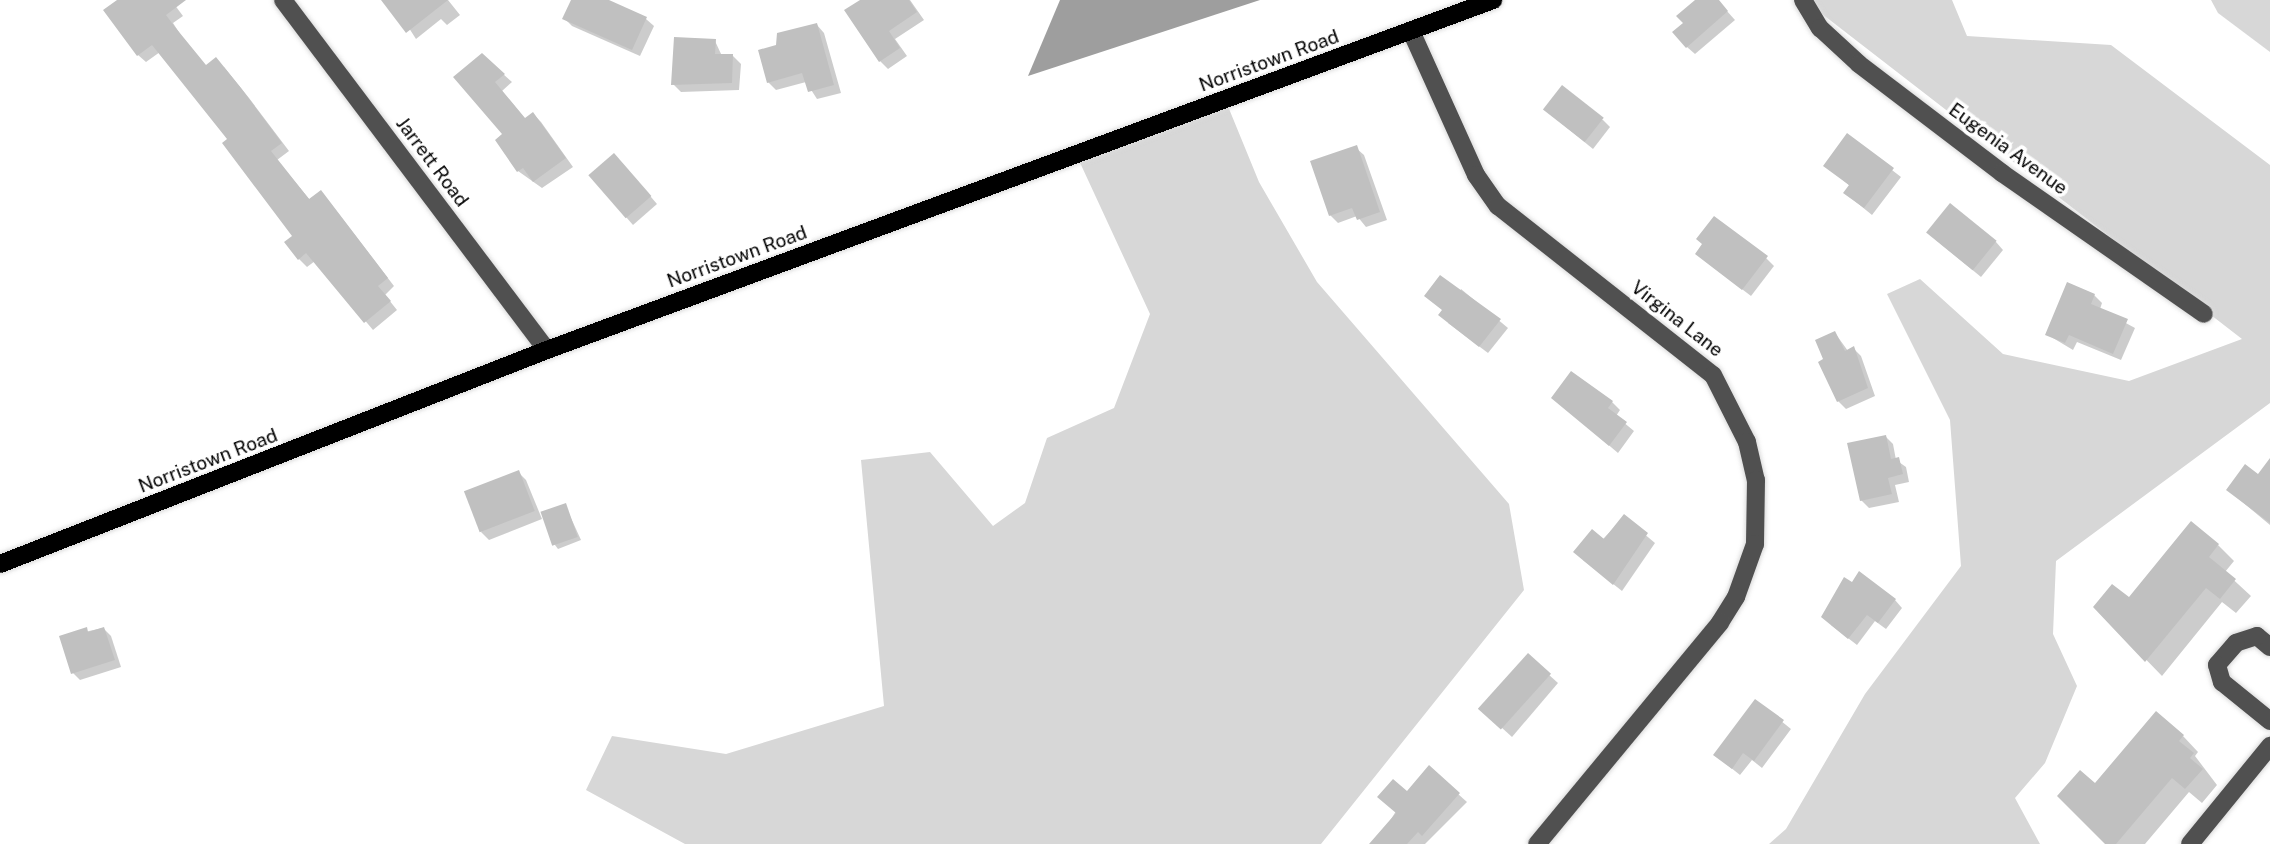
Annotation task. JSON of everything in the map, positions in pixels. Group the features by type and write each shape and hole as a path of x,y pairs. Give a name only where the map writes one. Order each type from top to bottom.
{"main road":[{"name":"Norristown Road","path":"0,564 547,350 1493,0"}],"street":[{"name":"Jarrett Road","path":"284,0 547,350"},
{"name":"Eugenia Avenue","path":"1802,0 1820,27 1858,64 2002,173 2204,314"},
{"name":"Virgina Lane","path":"1411,31 1476,175 1498,206 1713,375 1747,442 1756,480 1755,544 1736,597 1720,623 1537,844"},
{"path":"2263,641 2236,643 2217,665 2222,682 2270,722"},
{"path":"2190,844 2270,746"}],"shaded area":[{"path":"1060,0 1260,0 1028,76"},
{"path":"1804,0 1952,0 1967,36 2111,45 2270,165 2270,403 2056,561 2053,634 2077,686 2045,763 2015,798 2040,844 1769,844 1786,829 1865,694 1961,566 1950,420 1887,294 1920,279 2003,354 2129,381 2242,339"},
{"path":"2211,0 2270,0 2270,52 2218,13"},
{"path":"1225,99 1259,182 1317,282 1509,504 1524,590 1321,844 685,844 586,790 612,736 726,754 884,706 861,460 930,452 993,526 1025,503 1047,438 1114,408 1150,314 1076,154"}],"building":[{"path":"117,0 186,0 166,15 206,65 216,57 241,88 282,143 271,151 309,199 321,190 388,278 378,286 391,301 364,323 306,253 298,260 284,242 292,236 222,143 227,139 152,45 137,56 103,10"},
{"path":"381,0 448,0 406,33"},
{"path":"571,0 609,0 647,17 632,50 562,19"},
{"path":"860,0 909,0 917,12 889,31 900,48 879,62 844,10"},
{"path":"1695,0 1719,0 1728,11 1686,48 1672,32 1683,23 1676,16"},
{"path":"817,23 834,85 808,92 802,73 767,83 758,50 776,45 777,33"},
{"path":"674,37 716,39 715,54 733,54 732,83 671,85"},
{"path":"482,53 505,74 495,82 525,118 533,112 566,158 533,182 523,168 517,172 495,140 502,134 453,77"},
{"path":"1562,85 1604,118 1585,142 1543,109"},
{"path":"1847,133 1894,168 1864,208 1843,193 1849,185 1823,166"},
{"path":"1357,145 1380,212 1357,220 1352,208 1329,216 1310,161"},
{"path":"614,153 651,196 626,218 588,175"},
{"path":"1950,203 1997,241 1973,270 1926,233"},
{"path":"1714,216 1768,256 1742,290 1695,254 1702,244 1696,239"},
{"path":"1440,275 1501,319 1479,347 1438,315 1442,310 1424,296"},
{"path":"2067,282 2095,294 2091,304 2128,319 2113,354 2069,335 2065,343 2045,335"},
{"path":"1835,331 1845,351 1854,346 1868,388 1837,402 1818,362 1823,359 1815,340"},
{"path":"1571,371 1613,401 1608,408 1627,422 1609,446 1551,398"},
{"path":"1886,435 1891,459 1899,457 1903,474 1888,478 1892,494 1860,501 1847,443"},
{"path":"2270,458 2270,523 2226,490 2245,464 2258,474"},
{"path":"519,470 535,511 480,532 464,491"},
{"path":"566,503 578,537 552,546 540,512"},
{"path":"1624,514 1648,533 1613,585 1573,552 1592,529 1604,539"},
{"path":"2191,521 2219,544 2209,557 2236,579 2220,599 2206,588 2145,662 2093,607 2112,584 2129,597"},
{"path":"1859,571 1896,599 1878,623 1867,615 1848,639 1821,617 1844,577 1852,582"},
{"path":"87,627 88,632 104,627 115,660 71,674 59,636"},
{"path":"1528,653 1551,674 1501,729 1478,709"},
{"path":"1755,699 1784,720 1754,761 1743,753 1732,769 1713,755"},
{"path":"2156,711 2184,735 2179,741 2194,753 2190,758 2203,769 2185,789 2172,778 2116,844 2105,844 2057,796 2080,770 2095,783"},
{"path":"1429,765 1460,793 1422,836 1418,832 1407,844 1369,844 1396,813 1377,797 1393,779 1407,791"}]}
